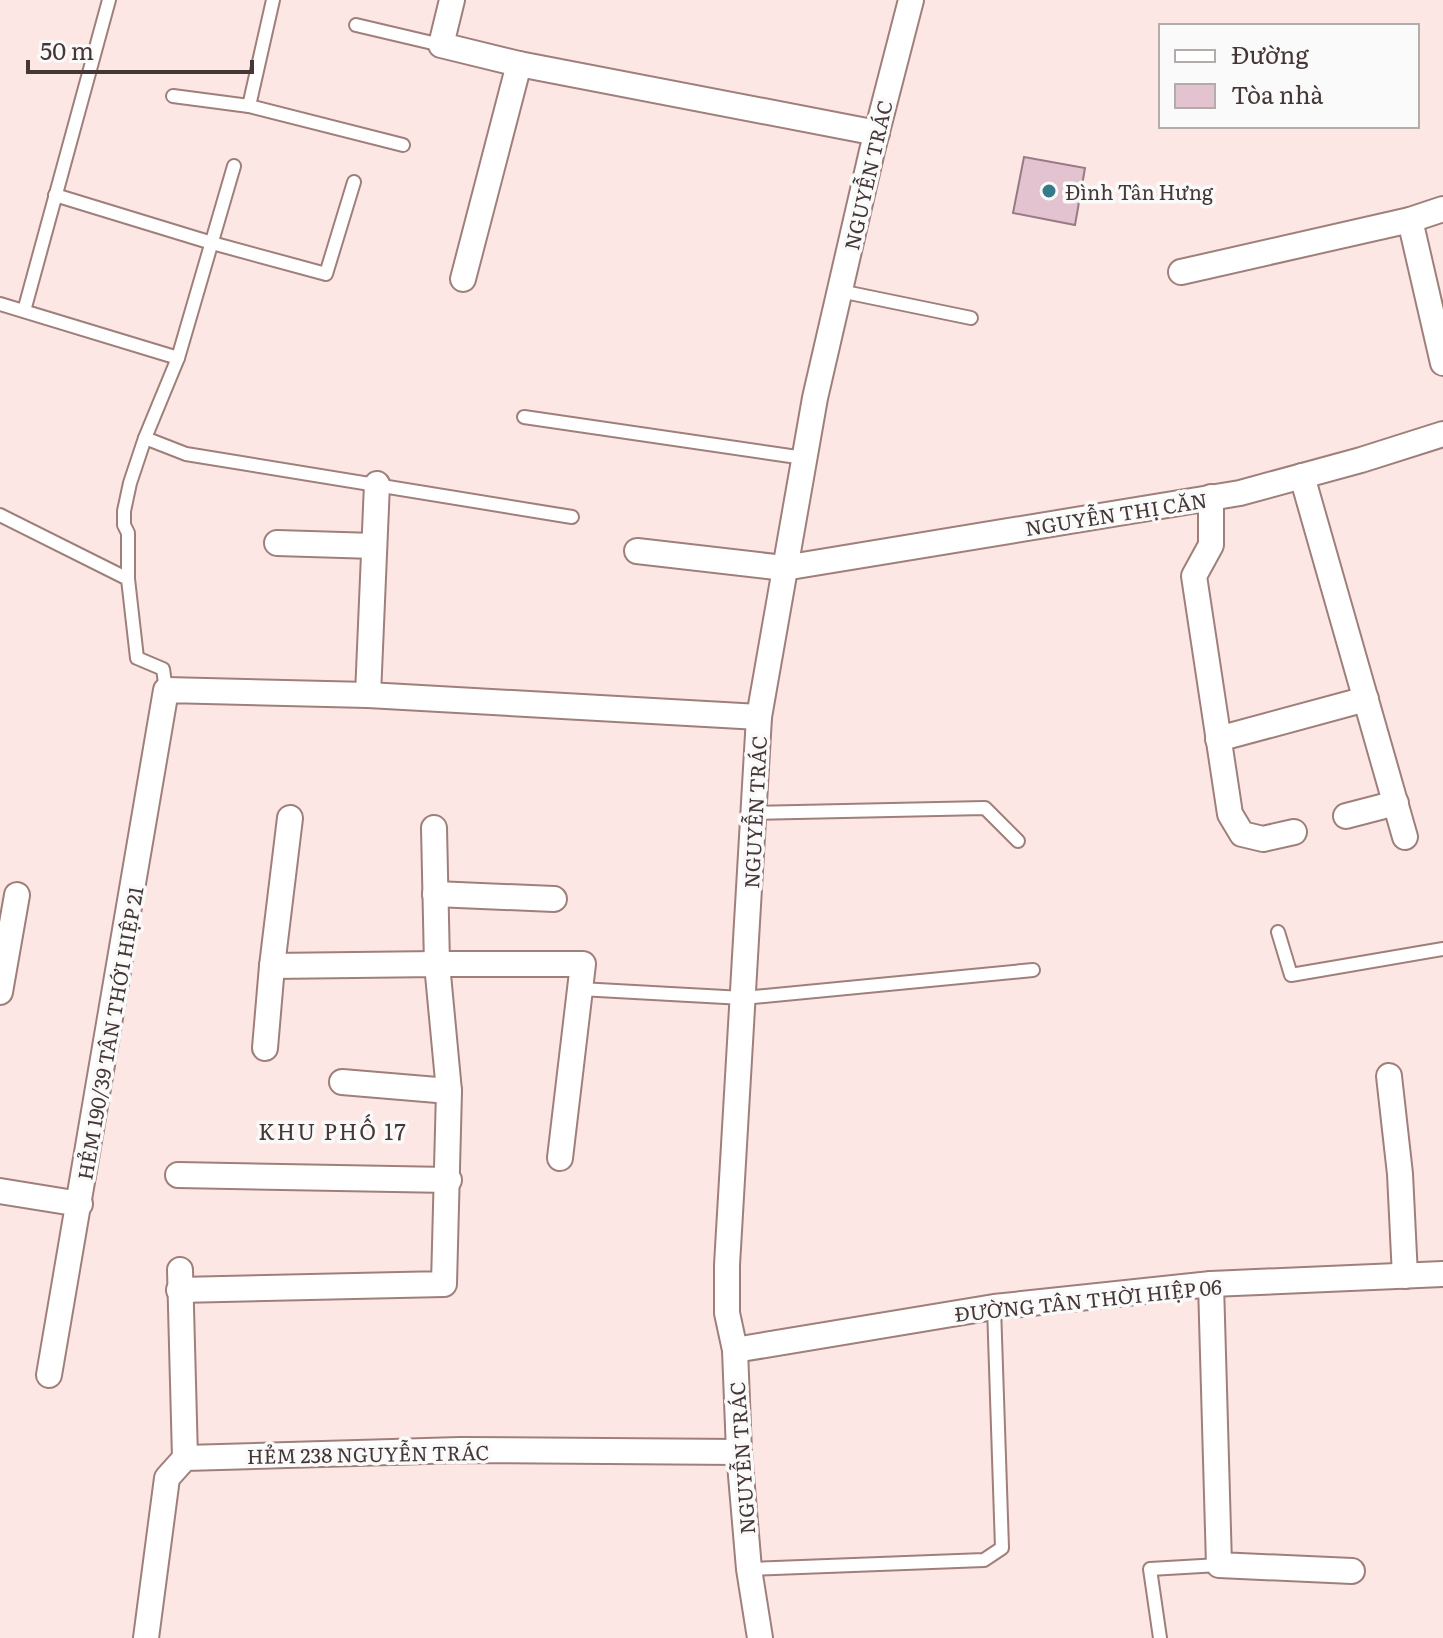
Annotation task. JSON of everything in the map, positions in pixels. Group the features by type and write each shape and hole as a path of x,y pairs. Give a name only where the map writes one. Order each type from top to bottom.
{"street":[{"path":"452,0 441,45 519,64 877,133"},
{"name":"NGUYỄN TRÁC","path":"760,1638 749,1569 739,1452 735,1350 727,1313 727,1265 759,717 804,458 840,291 911,0"},
{"path":"463,279 519,64"},
{"path":"1181,272 1410,220 1443,209"},
{"path":"1410,220 1443,363"},
{"name":"NGUYỄN THỊ CĂN","path":"637,551 784,568 1211,497 1302,476 1443,434"},
{"path":"1302,476 1405,837"},
{"path":"368,695 377,484"},
{"path":"1211,497 1211,545 1194,576 1230,814 1242,834 1263,839 1294,832"},
{"path":"277,543 374,546"},
{"path":"166,690 368,695 759,717"},
{"name":"HẺM 190/39 TÂN THỚI HIỆP 21","path":"49,1375 166,690"},
{"path":"1218,739 1366,699"},
{"path":"1346,816 1396,803"},
{"path":"265,1048 290,818"},
{"path":"146,1638 167,1478 185,1458 180,1280 444,1284 449,1091 437,964 434,828"},
{"path":"435,894 554,899"},
{"path":"0,992 17,895"},
{"path":"272,966 583,964 560,1158"},
{"path":"1389,1076 1400,1174 1405,1276"},
{"path":"342,1082 449,1091"},
{"path":"178,1175 449,1180"},
{"path":"0,1191 80,1204"},
{"name":"ĐƯỜNG TÂN THỜI HIỆP 06","path":"735,1350 994,1307 1211,1284 1443,1274"},
{"path":"1211,1284 1219,1565 1352,1571"},
{"name":"HẺM 238 NGUYỄN TRÁC","path":"185,1458 460,1450 739,1452"}],"lane":[{"path":"24,311 109,0"},
{"path":"249,106 273,0"},
{"path":"356,25 441,45"},
{"path":"173,96 249,106 403,145"},
{"path":"166,690 163,669 137,658 124,511 145,438 178,358 234,166"},
{"path":"55,195 326,274 354,182"},
{"path":"840,291 971,318"},
{"path":"0,304 178,358"},
{"path":"524,417 804,458"},
{"path":"145,438 186,454 572,517"},
{"path":"0,515 128,579"},
{"path":"755,813 985,808 1018,841"},
{"path":"1278,932 1291,975 1443,949"},
{"path":"580,989 743,998 1033,970"},
{"path":"749,1569 984,1560 1002,1548 994,1307"},
{"path":"1160,1638 1150,1569 1219,1565"}],"building":[{"name":"Đình Tân Hưng","path":"1024,157 1085,168 1075,225 1013,213"}],"place":[{"name":"Đình Tân Hưng","path":"1049,191"}],"district":[{"name":"KHU PHỐ 17","path":"333,1130"}]}
